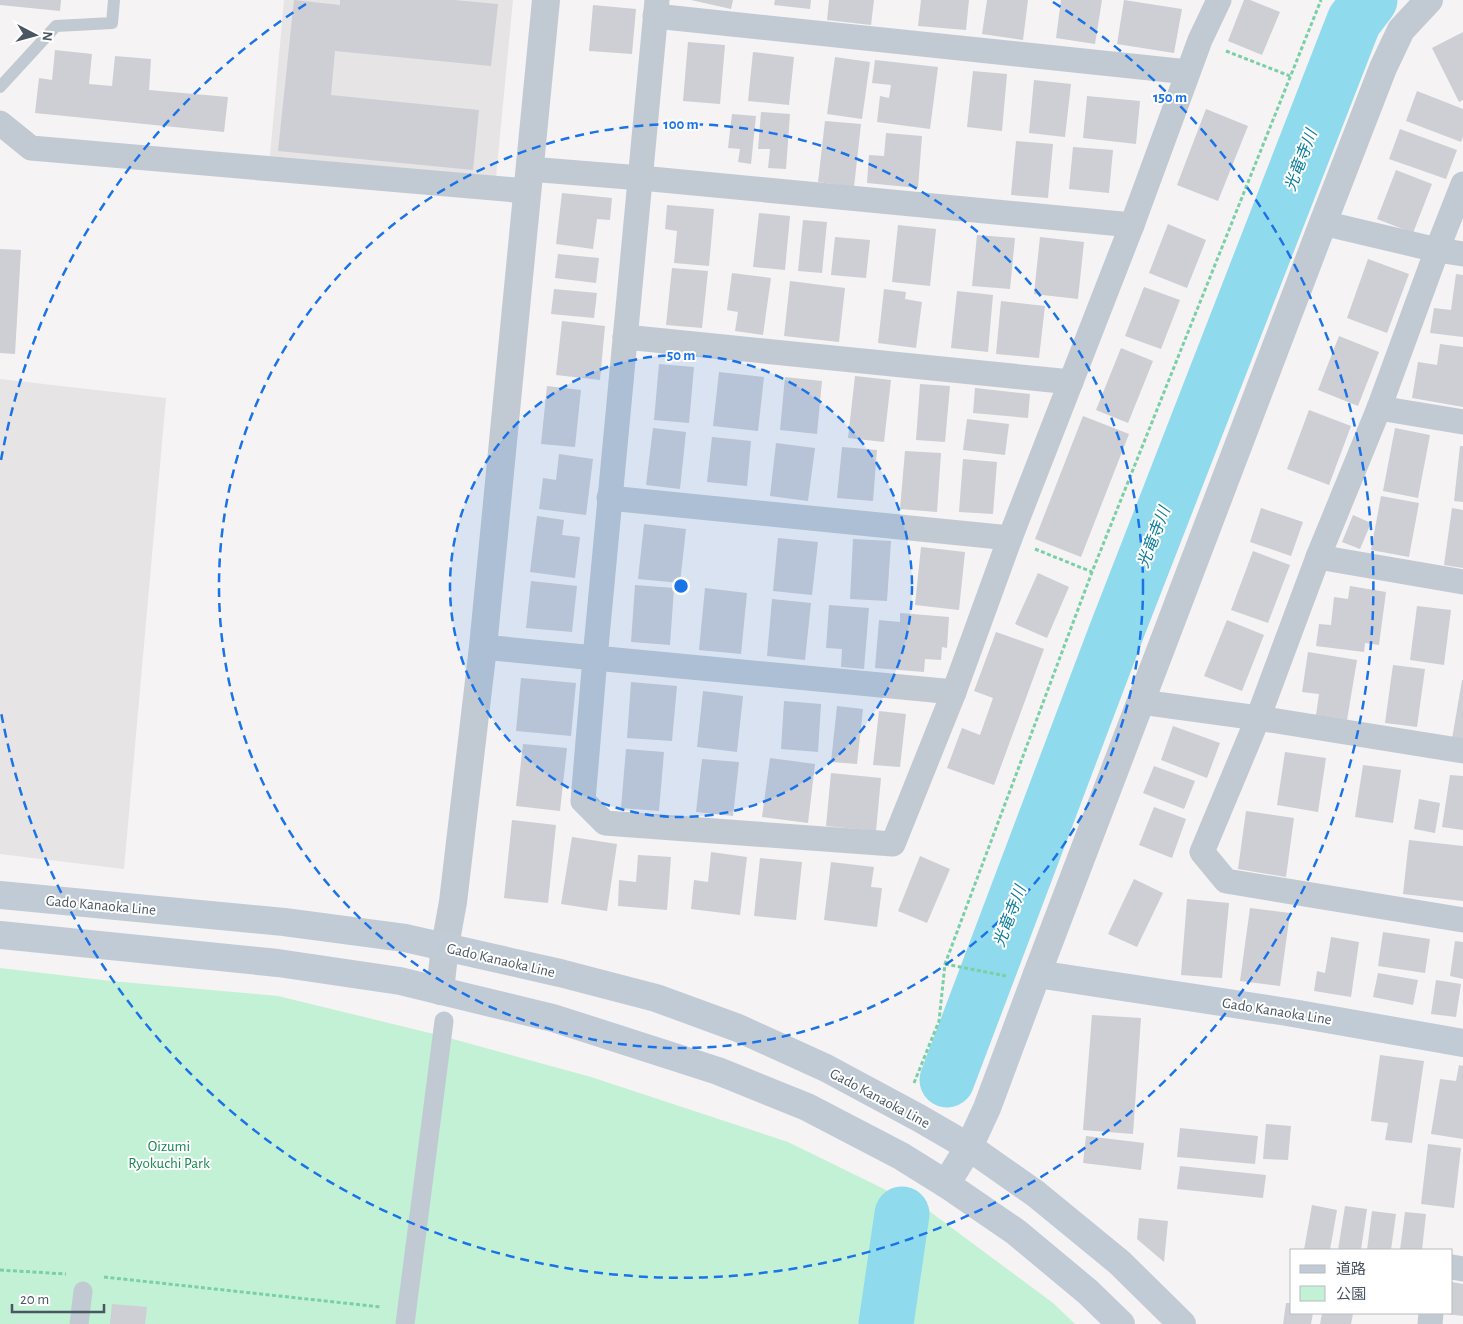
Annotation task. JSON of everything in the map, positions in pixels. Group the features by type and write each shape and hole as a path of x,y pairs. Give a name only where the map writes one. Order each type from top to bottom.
{"main road":[{"name":"Gado Kanaoka Line","path":"0,895 284,922 405,938 560,973 656,998 738,1028 826,1068 969,1146 1036,1194 1119,1262 1182,1324"},
{"path":"0,935 278,963 400,981 553,1018 718,1071 806,1107 901,1156 946,1184 1016,1232 1088,1292 1121,1324"},
{"name":"Gado Kanaoka Line","path":"1037,974 1287,1012 1463,1043"},
{"path":"946,1184 969,1146 987,1108 1037,974"}],"street":[{"path":"440,991 453,902 483,647 546,0"},
{"path":"1188,72 656,8 609,498 583,801 605,823 893,844 954,692 1010,538 1132,225 1200,40 1219,0"},
{"path":"1037,974 1383,68 1401,30 1429,0"},
{"path":"0,123 31,148 528,180 641,178 1132,225"},
{"path":"1463,184 1379,408 1318,557 1258,718 1202,852 1226,881 1463,920"},
{"path":"1323,223 1437,250 1463,254"},
{"path":"625,337 1071,382"},
{"path":"1379,408 1463,422"},
{"path":"609,498 1010,538"},
{"path":"1318,557 1463,582"},
{"path":"483,647 954,692"},
{"path":"1141,702 1258,718 1463,751"},
{"path":"406,1317 444,1022"},
{"path":"79,1283 79,1324"}],"lane":[{"path":"0,87 56,26 112,23 114,0"}],"path":[{"path":"912,1086 939,1021 945,964 1092,572 1321,0"},
{"path":"1200,40 1290,76"},
{"path":"1010,538 1092,572"},
{"path":"945,964 1009,977"},
{"path":"0,1270 79,1283"},
{"path":"103,1277 406,1317"}],"shaded area":[{"path":"284,0 513,0 496,177 270,156"},
{"path":"0,379 166,398 124,869 0,854"}],"green space":[{"name":"Oizumi Ryokuchi Park","path":"0,968 111,981 278,996 442,1036 591,1077 788,1142 929,1211 1053,1303 1075,1324 0,1324"}],"building":[{"path":"0,0 61,0 60,11 0,5"},
{"path":"294,0 340,5 340,0 454,0 498,4 491,66 335,51 331,95 479,110 473,170 278,151"},
{"path":"691,0 733,0 731,9"},
{"path":"775,0 811,0 810,9 774,5"},
{"path":"829,0 874,0 871,25 827,20"},
{"path":"921,0 969,0 966,30 918,26"},
{"path":"987,0 1028,0 1023,40 982,34"},
{"path":"1061,0 1102,0 1095,44 1056,38"},
{"path":"1124,0 1182,9 1174,53 1117,44"},
{"path":"1244,0 1250,0 1280,12 1262,55 1228,41"},
{"path":"593,5 636,9 632,54 589,51"},
{"path":"1463,32 1463,100 1459,102 1432,48"},
{"path":"688,42 725,45 720,104 683,101"},
{"path":"55,50 92,54 89,84 112,86 115,56 151,59 149,90 228,97 224,132 35,113 39,78 52,80"},
{"path":"753,52 794,57 789,105 748,101"},
{"path":"835,57 870,62 862,119 827,114"},
{"path":"875,60 938,67 930,129 877,122 880,96 889,98 891,85 872,83"},
{"path":"973,71 1007,74 1002,131 967,127"},
{"path":"1034,80 1071,84 1065,137 1029,133"},
{"path":"1417,91 1463,109 1463,137 1461,142 1406,121"},
{"path":"1087,96 1140,101 1136,144 1083,138"},
{"path":"1206,109 1248,126 1218,201 1177,185"},
{"path":"761,112 790,114 786,169 768,168 770,149 758,149"},
{"path":"732,114 756,116 751,164 738,162 740,149 728,148"},
{"path":"825,121 861,124 854,187 818,182"},
{"path":"1400,129 1457,150 1446,179 1389,159"},
{"path":"886,133 922,136 918,188 867,183 869,155 884,156"},
{"path":"1016,141 1053,144 1048,198 1011,195"},
{"path":"1073,147 1113,150 1109,193 1069,189"},
{"path":"1396,170 1432,184 1413,233 1377,219"},
{"path":"562,193 612,198 610,220 597,219 593,249 556,244"},
{"path":"667,205 714,209 709,266 674,263 677,231 665,229"},
{"path":"759,213 790,216 785,270 753,267"},
{"path":"803,220 827,222 822,273 798,271"},
{"path":"1168,224 1206,240 1187,288 1149,273"},
{"path":"898,225 936,229 930,286 892,282"},
{"path":"977,235 1015,238 1010,289 972,286"},
{"path":"835,237 870,240 866,278 831,275"},
{"path":"1040,237 1084,242 1078,299 1034,294"},
{"path":"0,249 21,250 15,354 0,353"},
{"path":"558,254 599,258 596,283 555,278"},
{"path":"1368,259 1409,274 1387,333 1347,318"},
{"path":"672,268 708,271 702,328 666,325"},
{"path":"732,273 771,278 763,335 735,331 738,312 727,310"},
{"path":"1456,274 1463,275 1463,337 1430,333 1434,308 1451,310"},
{"path":"790,281 845,288 839,342 784,336"},
{"path":"1144,287 1180,300 1161,349 1125,336"},
{"path":"554,289 597,293 594,318 551,314"},
{"path":"884,289 906,292 905,299 922,302 916,348 878,343"},
{"path":"957,291 993,295 988,352 951,348"},
{"path":"1001,301 1045,306 1039,358 996,354"},
{"path":"562,321 605,326 600,380 556,375"},
{"path":"1339,336 1379,352 1358,406 1318,390"},
{"path":"1440,344 1463,347 1463,407 1412,398 1418,362 1437,365"},
{"path":"1121,348 1153,361 1128,423 1096,410"},
{"path":"659,364 694,367 689,423 654,420"},
{"path":"719,372 764,377 758,431 713,426"},
{"path":"855,376 891,380 884,442 848,438"},
{"path":"785,377 822,381 817,434 780,430"},
{"path":"920,384 950,386 945,442 916,440"},
{"path":"547,386 581,390 575,447 541,444"},
{"path":"975,388 1030,394 1028,418 973,413"},
{"path":"1309,410 1351,426 1329,485 1287,469"},
{"path":"1083,416 1129,434 1081,557 1035,539"},
{"path":"967,419 1009,424 1005,455 963,450"},
{"path":"653,428 686,432 680,489 646,485"},
{"path":"1395,428 1430,435 1418,498 1383,491"},
{"path":"712,437 751,441 747,486 707,482"},
{"path":"776,443 815,448 808,501 770,496"},
{"path":"1460,446 1463,446 1463,502 1454,501"},
{"path":"842,447 877,450 873,501 837,498"},
{"path":"905,451 941,453 937,512 900,509"},
{"path":"559,454 593,459 586,515 539,509 543,478 556,480"},
{"path":"963,459 997,462 993,514 959,512"},
{"path":"1381,496 1419,503 1409,557 1371,550"},
{"path":"1261,508 1303,522 1291,556 1250,542"},
{"path":"1452,508 1463,510 1463,568 1444,565"},
{"path":"1353,515 1371,523 1360,549 1342,542"},
{"path":"537,516 564,520 562,535 580,537 575,578 530,572"},
{"path":"644,524 686,529 680,583 638,579"},
{"path":"778,538 818,542 812,595 773,591"},
{"path":"853,539 891,541 887,601 850,599"},
{"path":"921,547 965,552 959,610 915,605"},
{"path":"1253,551 1290,565 1268,623 1231,610"},
{"path":"1038,573 1069,587 1047,638 1015,624"},
{"path":"531,581 577,586 572,632 526,628"},
{"path":"635,585 674,588 670,645 631,642"},
{"path":"1350,586 1386,592 1379,645 1365,643 1364,652 1316,646 1319,624 1331,625 1334,597 1348,599"},
{"path":"705,588 747,593 741,654 699,650"},
{"path":"772,599 811,603 805,660 767,656"},
{"path":"829,605 869,608 864,669 841,667 842,649 826,648"},
{"path":"1417,606 1451,610 1444,665 1410,660"},
{"path":"900,613 949,617 947,648 942,647 941,660 925,659 924,672 875,668 879,620 900,622"},
{"path":"1227,620 1264,635 1242,691 1204,676"},
{"path":"996,632 1044,649 994,785 947,768 962,728 980,735 993,698 974,691"},
{"path":"1308,652 1357,660 1347,720 1316,715 1319,694 1302,692"},
{"path":"1393,665 1425,669 1417,727 1385,723"},
{"path":"521,678 576,683 571,736 516,731"},
{"path":"1463,680 1463,741 1452,739"},
{"path":"631,682 677,686 672,741 627,738"},
{"path":"703,691 743,696 737,752 697,747"},
{"path":"784,701 821,704 818,752 781,749"},
{"path":"837,706 863,709 857,764 831,762"},
{"path":"879,711 906,714 900,767 873,765"},
{"path":"1173,726 1220,743 1207,778 1161,760"},
{"path":"523,744 567,748 560,811 516,806"},
{"path":"626,749 664,752 659,811 621,808"},
{"path":"1285,752 1326,758 1318,812 1277,805"},
{"path":"770,758 815,764 808,823 762,817"},
{"path":"702,759 739,762 733,816 696,812"},
{"path":"1363,765 1401,770 1393,823 1355,817"},
{"path":"1154,766 1195,781 1184,809 1143,793"},
{"path":"831,773 881,778 876,831 826,826"},
{"path":"1450,775 1463,776 1463,830 1442,827"},
{"path":"1419,799 1440,803 1435,833 1414,829"},
{"path":"1154,807 1186,819 1172,858 1139,845"},
{"path":"1246,811 1294,818 1286,877 1238,869"},
{"path":"512,820 556,825 548,903 504,898"},
{"path":"572,837 617,844 607,911 561,904"},
{"path":"1409,840 1463,846 1463,901 1403,894"},
{"path":"711,852 747,857 740,915 691,909 694,880 708,882"},
{"path":"638,855 671,857 667,910 618,906 619,880 636,882"},
{"path":"920,856 950,869 927,923 898,911"},
{"path":"760,858 802,862 796,920 754,916"},
{"path":"831,862 874,867 871,887 882,888 877,927 824,920"},
{"path":"1134,879 1163,893 1137,947 1108,934"},
{"path":"1187,899 1229,903 1222,978 1181,975"},
{"path":"1250,908 1290,913 1280,986 1240,981"},
{"path":"1383,932 1430,939 1425,973 1378,966"},
{"path":"1331,937 1359,942 1351,997 1314,991 1317,971 1325,973"},
{"path":"1455,941 1463,942 1463,979 1450,976"},
{"path":"1378,973 1418,980 1413,1005 1373,997"},
{"path":"1436,980 1461,984 1456,1017 1431,1014"},
{"path":"1092,1015 1141,1018 1133,1134 1083,1130"},
{"path":"1380,1055 1424,1061 1412,1143 1385,1140 1388,1123 1371,1121"},
{"path":"1459,1065 1463,1066 1463,1139 1431,1134 1440,1079 1456,1081"},
{"path":"1266,1124 1291,1126 1288,1160 1263,1159"},
{"path":"1180,1128 1258,1136 1255,1164 1177,1157"},
{"path":"1086,1136 1144,1143 1141,1170 1083,1163"},
{"path":"1428,1144 1461,1148 1454,1208 1421,1204"},
{"path":"1180,1166 1266,1175 1263,1198 1177,1189"},
{"path":"1312,1205 1337,1210 1330,1249 1304,1249"},
{"path":"1345,1206 1367,1209 1361,1249 1338,1249"},
{"path":"1372,1211 1396,1214 1391,1249 1367,1249"},
{"path":"1405,1212 1426,1214 1422,1249 1400,1249"},
{"path":"1139,1218 1168,1221 1164,1262 1137,1239"},
{"path":"1453,1282 1463,1284 1463,1316 1447,1314 1453,1314"},
{"path":"1286,1303 1290,1303 1290,1314 1313,1314 1311,1324 1283,1324"},
{"path":"112,1304 147,1307 145,1324 110,1324"},
{"path":"1322,1314 1353,1314 1351,1324 1320,1324"}],"waterway":[{"name":"光竜寺川","path":"947,1080 1114,638 1354,21 1370,0"},
{"name":"光竜寺川","path":"886,1324 902,1214"}]}
